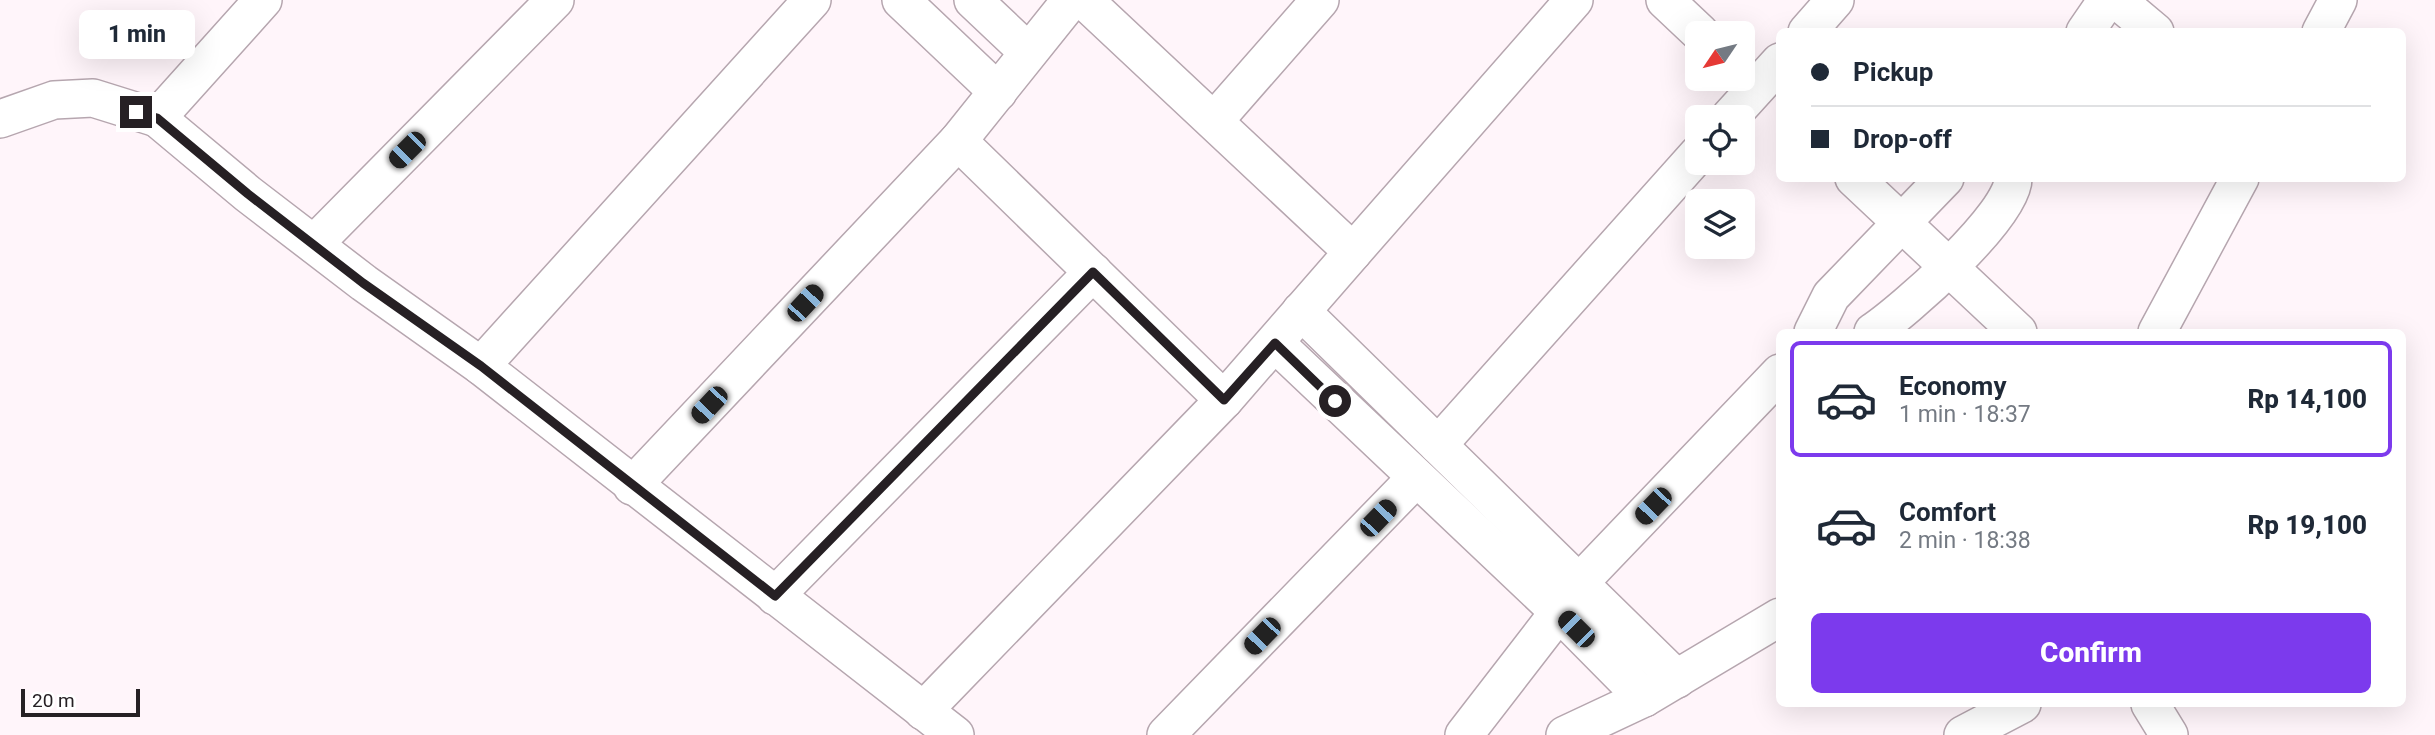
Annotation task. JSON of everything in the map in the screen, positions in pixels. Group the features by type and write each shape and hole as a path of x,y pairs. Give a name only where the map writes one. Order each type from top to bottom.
{"street":[{"path":"157,118 263,0"},
{"path":"314,244 555,0"},
{"path":"481,366 812,0"},
{"path":"901,0 998,92"},
{"path":"973,0 1028,52"},
{"path":"632,486 958,141 1071,0"},
{"path":"1084,0 1353,252"},
{"path":"1214,121 1320,0"},
{"path":"923,710 1224,400 1574,0"},
{"path":"1665,0 1687,21"},
{"path":"1810,28 1835,0"},
{"path":"2088,28 2107,0"},
{"path":"2117,0 2150,28"},
{"path":"2322,28 2338,0"},
{"path":"1742,105 1765,83"},
{"path":"0,119 54,100 93,98 157,118 363,283 481,366 955,735"},
{"path":"958,141 1224,400"},
{"path":"1438,445 1685,169"},
{"path":"1858,182 2015,329"},
{"path":"1814,329 1831,296 1941,182"},
{"path":"1878,329 1950,268 1999,210 2014,186 2014,182"},
{"path":"2159,329 2239,182"},
{"path":"775,596 1093,272"},
{"path":"1301,311 1677,679"},
{"path":"1275,343 1559,612 1644,698"},
{"path":"1580,582 1776,377"},
{"path":"1166,735 1416,478"},
{"path":"1464,735 1559,612"},
{"path":"1565,735 1644,698 1776,619"},
{"path":"2152,707 2169,735"}],"route":[{"path":"136,112 157,118 248,194 363,283 481,366 775,596 1093,272 1224,400 1275,343 1335,401"}]}
